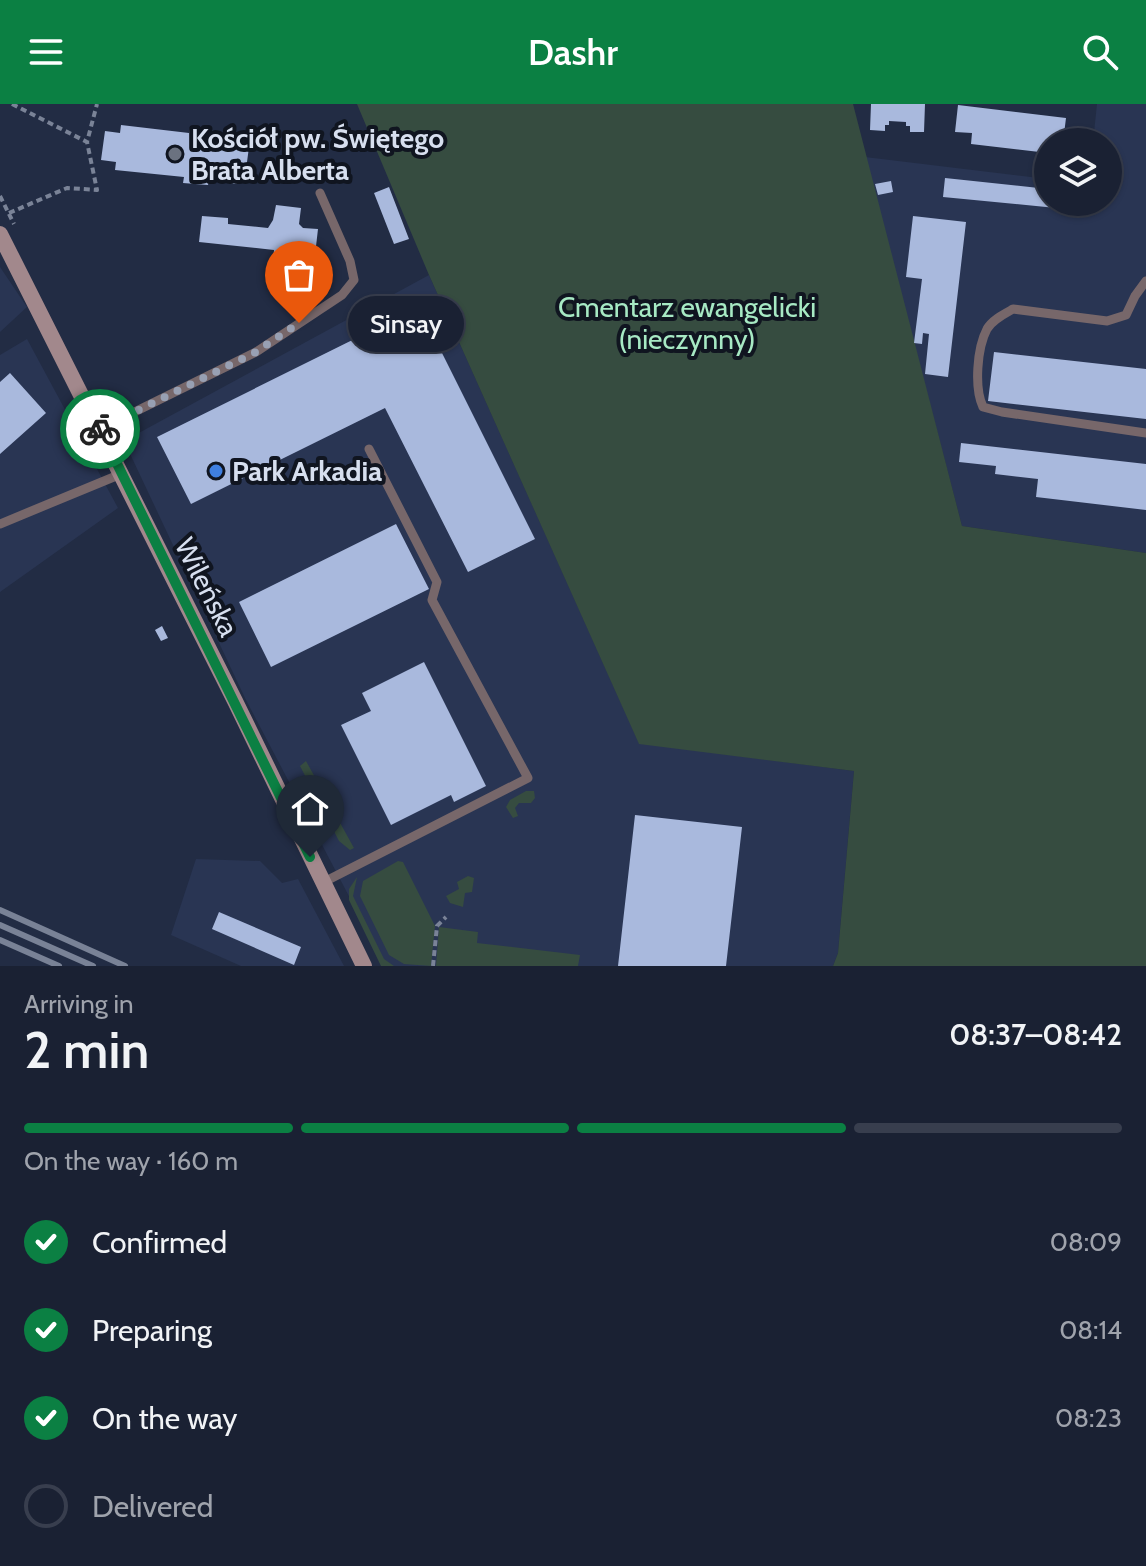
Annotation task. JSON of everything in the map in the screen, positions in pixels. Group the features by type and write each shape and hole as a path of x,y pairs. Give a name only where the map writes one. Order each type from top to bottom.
{"street":[{"name":"Wileńska","path":"0,234 235,701 364,966"}],"lane":[{"path":"98,430 256,352 342,295 354,280 350,261 320,193"},
{"path":"1146,281 1126,315 1107,321 1013,309 1000,316 987,328 976,392 983,407 1002,412 1146,433"},
{"path":"322,883 528,778 432,600 437,582 369,449"},
{"path":"0,524 121,474"}],"path":[{"path":"12,104 87,142"},
{"path":"9,213 67,188 97,190 87,142 97,104"},
{"path":"433,966 437,926 446,917"}],"shaded area":[{"path":"1097,104 1146,104 1146,553 962,526 865,157 1034,177 1034,216 1122,216 1122,128 1094,128"},
{"path":"0,267 27,307 0,332"},
{"path":"429,275 639,743 854,771 838,953 833,966 391,966 383,961 245,698 124,441"},
{"path":"27,339 118,508 0,592 0,355"},
{"path":"196,859 260,861 282,883 298,879 344,966 241,966 171,935"}],"green space":[{"name":"Cmentarz ewangelicki (nieczynny)","path":"357,104 853,104 962,526 1146,553 1146,966 833,966 838,953 854,771 639,744 429,275"},
{"path":"306,761 354,848 350,850 339,841 300,766"},
{"path":"526,791 534,791 535,798 531,803 519,803 515,808 518,816 513,818 506,807 510,800"},
{"path":"398,861 403,862 435,926 431,966 404,964 389,955 360,896 363,881"},
{"path":"468,876 474,878 472,892 465,893 463,907 450,903 446,896 459,889 457,882"},
{"path":"357,877 353,896 384,959 394,966 381,966 349,900 349,889"},
{"path":"439,927 478,932 477,943 580,955 578,966 436,966"}],"building":[{"path":"871,104 925,104 924,132 910,132 906,122 889,121 885,131 870,130"},
{"path":"958,105 1066,118 1065,128 1034,128 1034,151 971,144 972,133 955,132"},
{"name":"Kościół pw. Świętego Brata Alberta","path":"121,125 189,133 190,128 214,131 214,136 243,139 245,147 249,147 245,177 238,180 238,184 209,181 208,185 183,183 184,177 115,170 116,162 101,160 105,131 120,133"},
{"path":"945,178 1034,188 1034,206 943,197"},
{"path":"891,181 893,192 878,195 875,184"},
{"path":"389,187 409,239 394,244 374,193"},
{"path":"276,205 301,208 299,224 303,228 318,229 315,255 292,252 290,267 273,265 274,250 199,242 202,216 228,218 228,224 268,228"},
{"path":"913,216 966,222 948,377 925,374 929,334 923,333 922,344 914,343 922,279 906,277"},
{"name":"Park Arkadia","path":"419,307 535,539 468,572 385,408 191,504 157,437"},
{"path":"994,352 1146,369 1146,419 988,401"},
{"path":"10,373 46,413 0,454 0,382"},
{"path":"961,443 1146,464 1146,510 1036,497 1038,479 995,474 996,466 959,462"},
{"path":"396,524 429,589 271,667 239,602"},
{"path":"162,626 168,638 161,641 155,630"},
{"path":"424,662 486,786 454,802 451,795 391,825 341,725 371,711 362,693"},
{"path":"635,815 742,827 726,966 618,966"},
{"path":"219,912 301,947 294,965 212,929"}],"railway":[{"path":"0,910 125,966"},
{"path":"0,925 93,966"},
{"path":"0,940 59,966"}],"way so far":[{"path":"100,429 256,352 299,323"}],"place":[{"name":"Kościół pw. Świętego Brata Alberta","path":"175,154"},
{"name":"Sinsay","path":"299,323"},
{"name":"Park Arkadia","path":"216,471"}],"route":[{"path":"100,429 310,857"}]}
